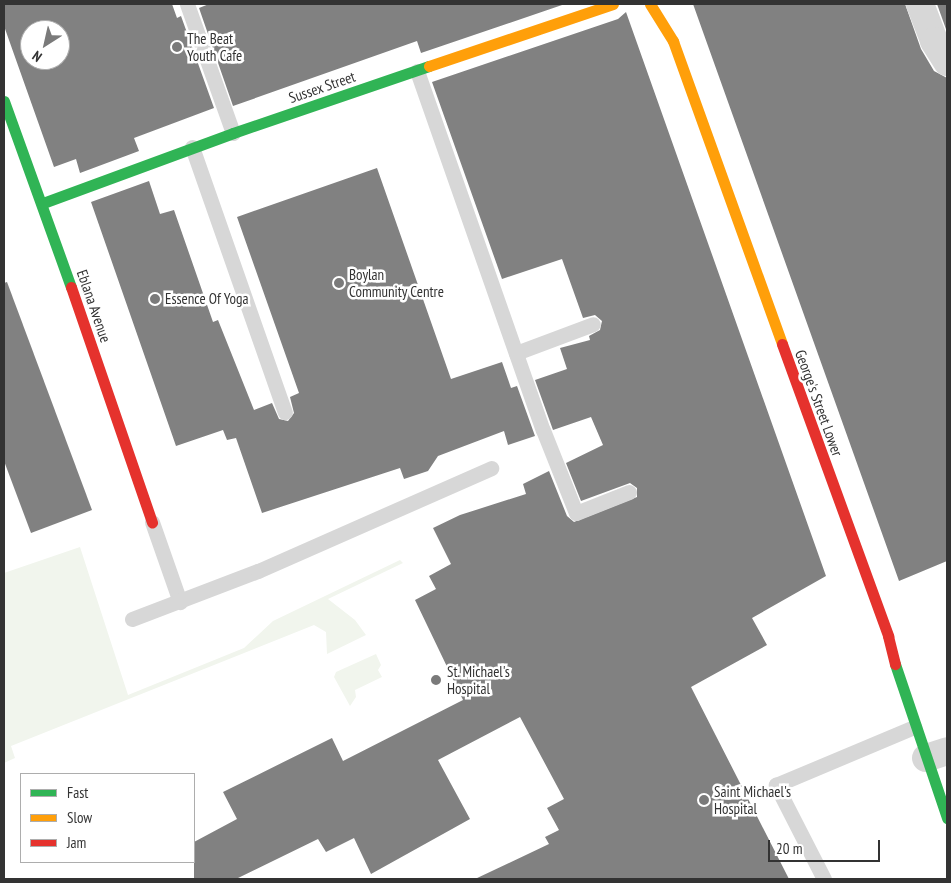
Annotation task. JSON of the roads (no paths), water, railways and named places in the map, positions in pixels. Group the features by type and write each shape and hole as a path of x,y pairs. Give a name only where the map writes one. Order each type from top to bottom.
{"street":[{"name":"Sussex Street","path":"42,203 192,147 613,4"},
{"name":"George's Street Lower","path":"650,4 676,50 888,636 914,727 937,755 947,818"},
{"path":"920,4 934,41 947,62"},
{"name":"Eblana Avenue","path":"4,101 42,203 152,522"}],"lane":[{"path":"187,4 233,133"},
{"path":"417,71 516,353 576,513 628,492"},
{"path":"192,147 285,412"},
{"path":"516,353 593,324"},
{"path":"132,619 180,602 492,468"},
{"path":"152,522 180,602"},
{"path":"824,879 776,785 914,727"}],"place":[{"name":"The Beat Youth Cafe","path":"177,47"},
{"name":"Boylan Community Centre","path":"339,283"},
{"name":"Essence Of Yoga","path":"155,299"},
{"name":"St. Michael's Hospital","path":"436,680"},
{"name":"Saint Michael's Hospital","path":"704,800"}]}
